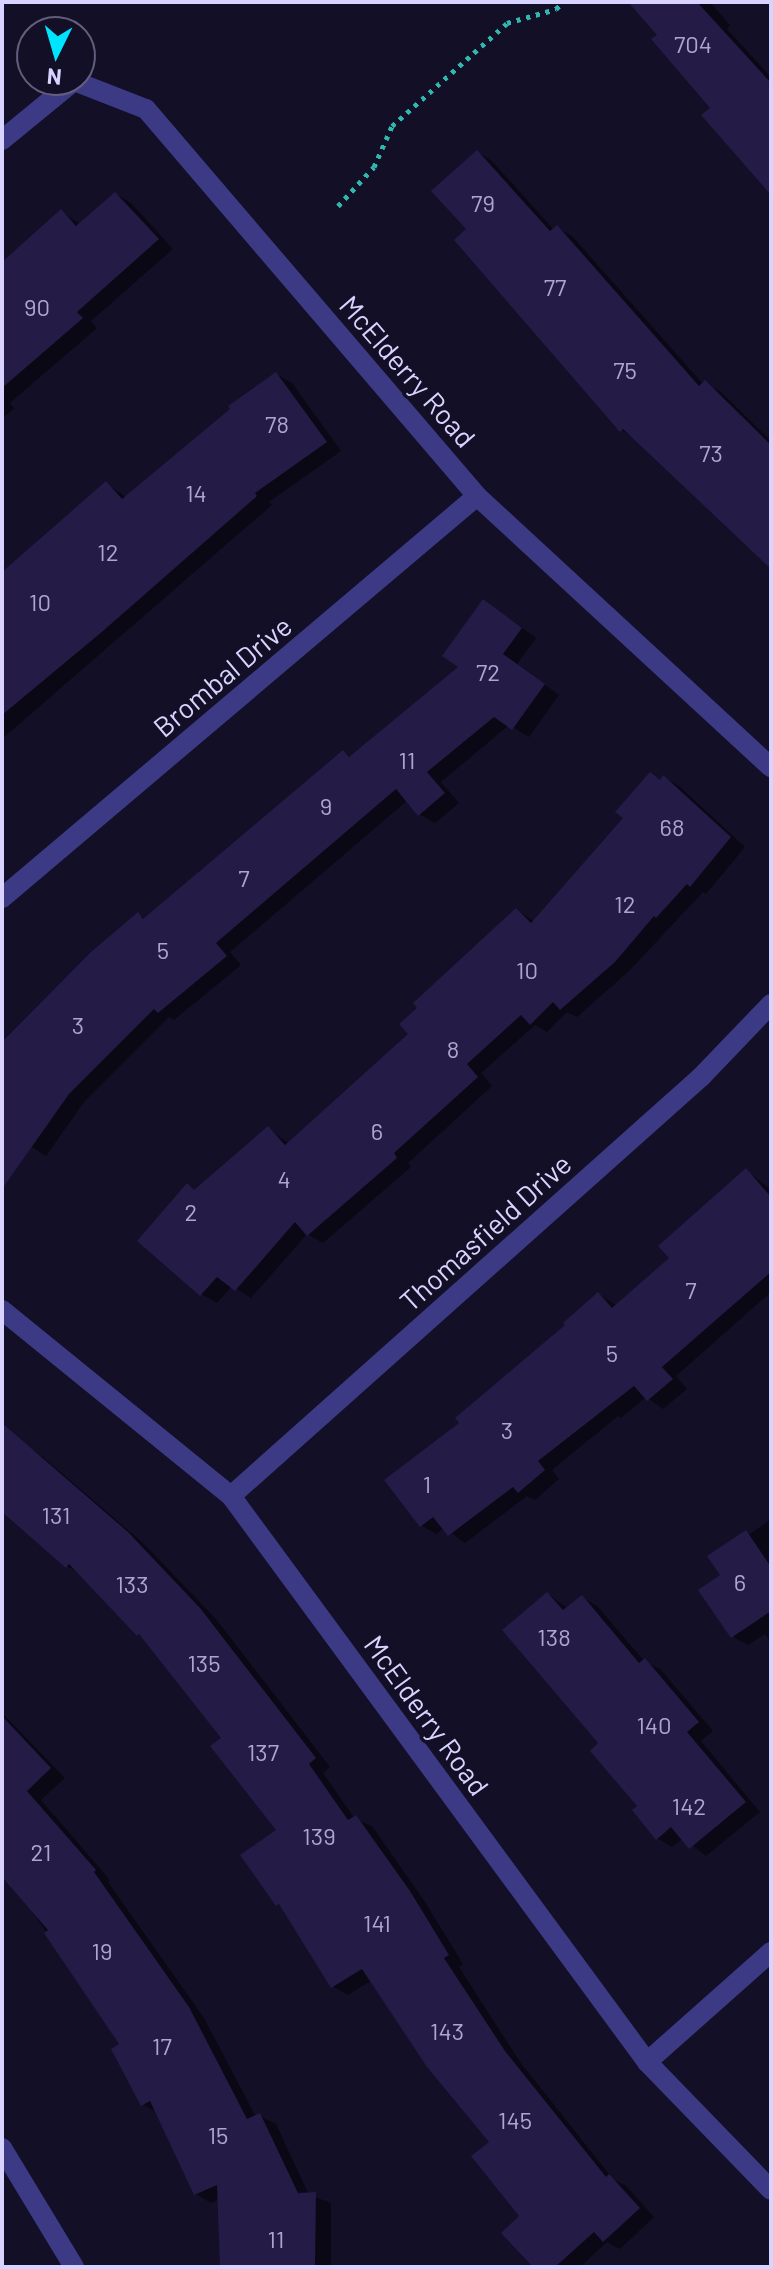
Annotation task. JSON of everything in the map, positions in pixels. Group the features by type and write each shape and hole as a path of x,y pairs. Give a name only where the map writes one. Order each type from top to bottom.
{"street":[{"name":"McElderry Road","path":"2,140 74,81 146,109 477,496 771,767"},
{"name":"Brombal Drive","path":"2,898 477,496"},
{"name":"Thomasfield Drive","path":"231,1496 701,1077 771,1004"},
{"name":"McElderry Road","path":"2,1310 231,1496 647,2062 771,2190"},
{"path":"647,2062 771,1952"},
{"path":"2,2148 74,2267"}],"path":[{"path":"338,206 374,167 392,126 507,23 556,9 563,2"}],"building":[{"path":"628,2 697,2 771,83 771,195 701,115 710,108 651,39 657,35"},
{"path":"477,150 550,231 557,225 699,386 705,380 771,445 771,569 623,429 620,432 454,240 466,229 431,191"},
{"path":"115,192 159,239 77,312 83,318 2,388 2,262 61,209 76,226"},
{"path":"276,372 327,442 255,493 257,496 2,715 2,572 106,481 122,499 230,409 228,406"},
{"path":"483,599 522,628 503,654 545,684 512,730 494,717 427,772 445,793 418,816 396,789 216,943 227,956 158,1013 154,1009 69,1094 2,1189 2,1042 91,952 138,912 143,919 343,750 349,757 458,667 442,656"},
{"path":"650,772 660,780 663,775 731,837 690,887 687,884 656,918 654,916 615,962 560,1010 553,1002 530,1025 521,1015 467,1064 478,1077 394,1153 397,1158 307,1236 295,1222 235,1291 217,1277 200,1296 137,1241 187,1183 194,1190 268,1126 285,1145 408,1034 399,1024 417,1008 413,1003 516,908 531,923 623,818 615,812"},
{"path":"746,1168 771,1197 771,1272 662,1367 673,1379 647,1401 634,1386 538,1461 545,1470 518,1493 513,1487 448,1536 433,1517 420,1527 384,1480 459,1423 455,1418 565,1325 563,1323 598,1292 612,1308 669,1258 658,1246"},
{"path":"2,1423 128,1532 200,1608 316,1758 309,1764 348,1820 356,1815 410,1891 449,1955 444,1958 505,2051 606,2177 609,2174 640,2208 603,2242 594,2232 555,2267 533,2267 501,2233 519,2216 471,2156 489,2142 427,2067 362,1969 331,1988 279,1904 276,1906 240,1855 276,1830 210,1746 221,1738 139,1634 137,1636 69,1564 66,1568 2,1512"},
{"path":"746,1530 771,1567 771,1611 731,1638 698,1590 720,1575 707,1556"},
{"path":"547,1592 563,1610 582,1595 639,1663 645,1658 699,1722 687,1732 746,1802 689,1849 671,1827 656,1840 632,1810 637,1806 590,1751 598,1743 502,1630"},
{"path":"2,1716 51,1768 27,1791 96,1870 94,1872 189,2007 247,2119 260,2113 298,2193 316,2192 315,2267 220,2267 217,2185 194,2195 150,2101 141,2106 111,2049 119,2044 44,1933 48,1930 2,1877"}]}
